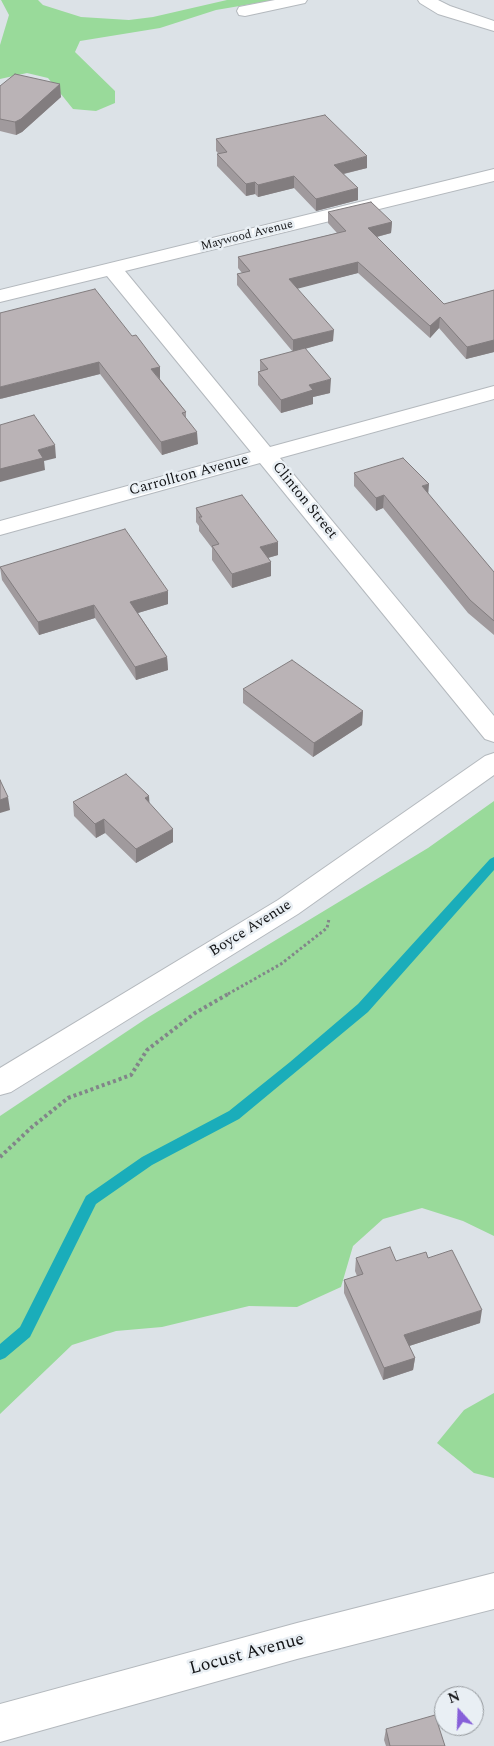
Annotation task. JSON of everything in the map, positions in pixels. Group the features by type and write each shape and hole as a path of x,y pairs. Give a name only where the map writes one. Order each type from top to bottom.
{"street":[{"path":"245,12 298,0"},
{"path":"426,0 444,10 494,26"},
{"name":"Maywood Avenue","path":"0,296 494,175"},
{"name":"Clinton Street","path":"112,269 494,733"},
{"name":"Carrollton Avenue","path":"0,528 494,392"},
{"name":"Boyce Avenue","path":"0,1082 279,912 494,762"},
{"name":"Locust Avenue","path":"0,1722 297,1641 494,1591"}],"path":[{"path":"0,1157 32,1127 68,1098 131,1075 147,1050 196,1013 281,964 326,928 334,903 324,882"}],"green space":[{"path":"1,0 38,0 43,5 81,17 129,20 153,17 227,0 275,0 216,10 160,28 80,41 75,52 115,91 115,103 96,111 73,109 48,78 27,73 0,79 0,45 9,15"},
{"path":"494,801 494,1236 463,1221 422,1208 383,1219 353,1246 341,1287 297,1307 249,1306 162,1327 116,1331 72,1345 0,1414 0,1116 147,1018 428,848"},
{"path":"494,1393 494,1478 474,1473 437,1443 464,1410"}],"building":[{"path":"15,74 60,84 21,119 15,122 0,119 0,86"},
{"path":"325,115 367,156 334,165 358,188 316,199 294,176 258,185 255,182 246,184 217,154 227,152 216,139"},
{"path":"371,202 392,222 368,228 444,304 494,290 494,340 467,347 440,317 430,326 358,262 289,279 334,330 293,340 237,274 250,271 238,257 346,231 328,212"},
{"path":"95,289 132,336 136,335 160,367 151,369 186,412 182,413 197,432 161,442 99,362 0,387 0,313"},
{"path":"305,348 331,379 309,385 313,390 281,400 258,372 268,369 260,360"},
{"path":"34,415 55,445 38,450 43,458 0,469 0,425"},
{"path":"403,458 429,484 422,486 494,572 494,621 470,600 384,495 376,498 354,473"},
{"path":"242,495 278,542 260,547 271,562 232,574 212,546 219,544 199,517 202,517 196,508"},
{"path":"125,529 168,591 130,602 167,657 135,667 94,605 38,622 0,567"},
{"path":"292,660 363,711 314,743 243,689"},
{"path":"126,774 149,796 145,798 173,829 136,849 104,819 95,824 73,802"},
{"path":"0,780 8,797 0,800"},
{"path":"390,1247 396,1261 426,1252 428,1258 452,1250 482,1310 404,1335 415,1358 384,1368 344,1280 363,1274 356,1258"},
{"path":"434,1715 434,1736 442,1736 445,1746 390,1746 386,1729"}],"waterway":[{"path":"0,1353 25,1332 91,1200 147,1161 234,1115 295,1066 363,1008 494,862"}]}
